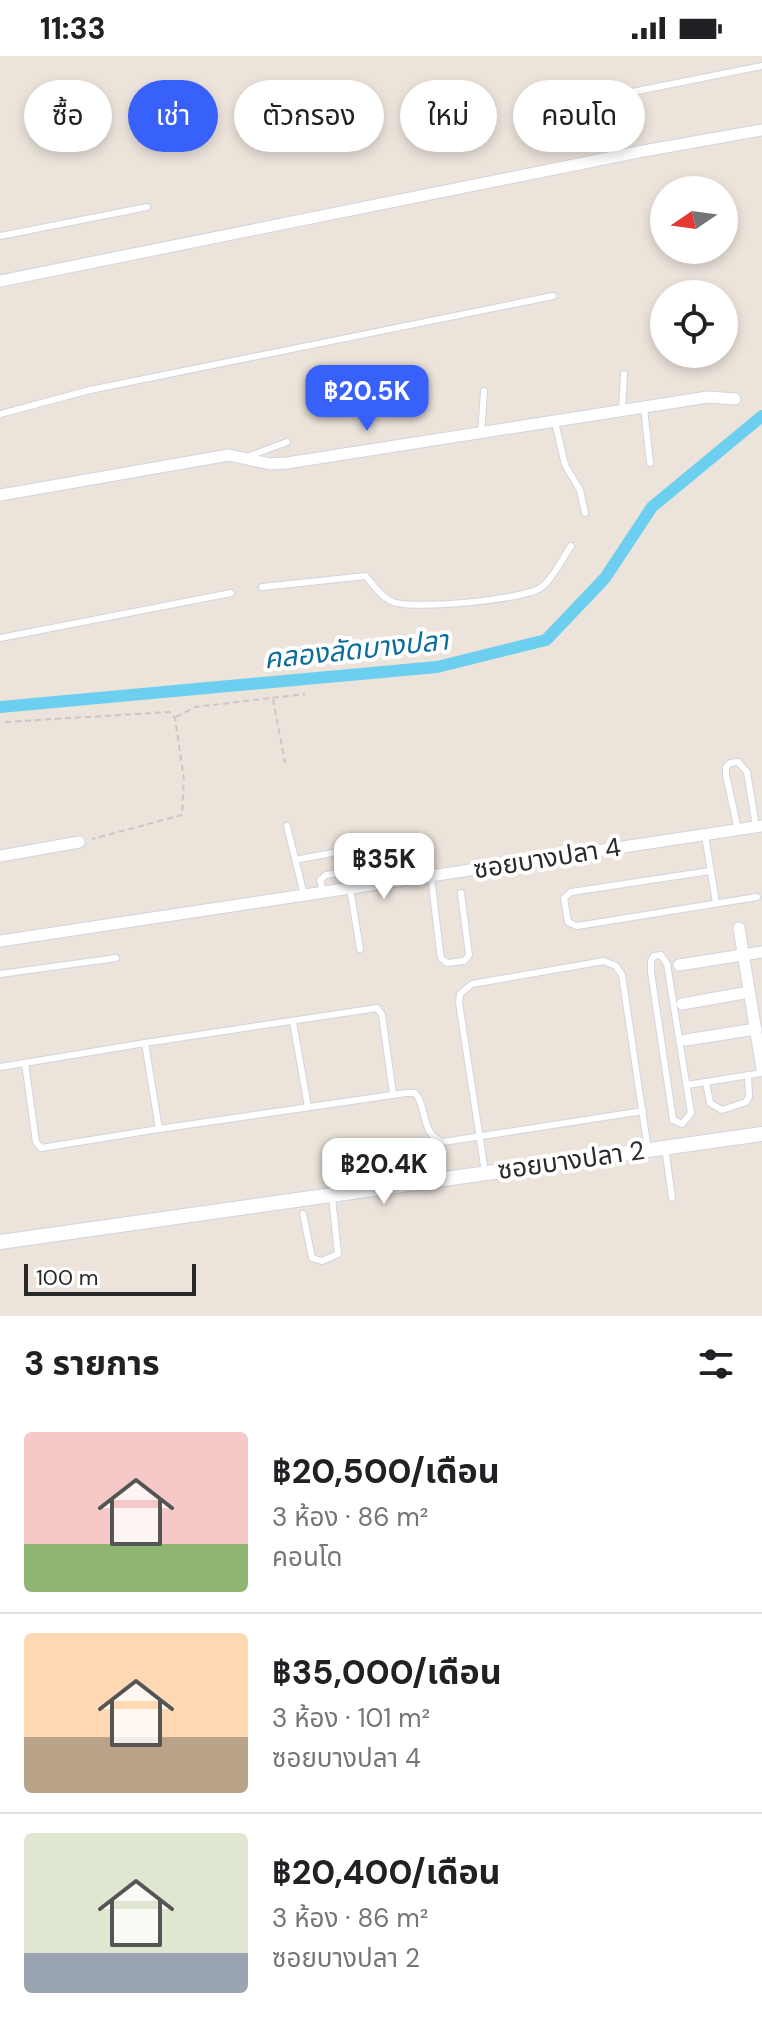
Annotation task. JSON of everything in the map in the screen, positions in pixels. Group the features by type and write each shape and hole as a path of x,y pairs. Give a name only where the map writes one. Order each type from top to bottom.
{"street":[{"path":"0,281 638,152 762,130"},
{"path":"0,495 219,456 229,455 270,464 287,463 708,397 735,399"},
{"name":"ซอยบางปลา 4","path":"0,941 759,827"},
{"path":"0,856 79,842"},
{"path":"739,928 754,995 762,1069"},
{"path":"679,965 762,952"},
{"path":"682,1004 754,995"},
{"path":"686,1040 759,1028"},
{"name":"ซอยบางปลา 2","path":"0,1242 762,1134"}],"lane":[{"path":"645,89 762,66"},
{"path":"0,236 147,207"},
{"path":"0,414 90,390 553,296"},
{"path":"622,411 624,374"},
{"path":"481,434 484,391"},
{"path":"644,408 650,463"},
{"path":"555,422 565,465 580,490 585,513"},
{"path":"244,458 287,442"},
{"path":"262,587 366,576 381,594 401,604 470,603 522,594 542,587 571,546"},
{"path":"0,638 231,593"},
{"path":"738,830 726,775 726,767 730,763 738,762 747,772 759,827"},
{"path":"287,826 304,895"},
{"path":"705,835 716,903"},
{"path":"295,860 358,848"},
{"path":"323,892 320,880 326,875 408,863"},
{"path":"710,871 571,892 564,898 568,922 577,926 757,897"},
{"path":"431,876 441,958 447,963 464,961 469,955 461,893"},
{"path":"350,888 360,949"},
{"path":"661,955 667,964 687,1085 691,1113 685,1122 677,1123 672,1113 651,972 654,956 661,955"},
{"path":"0,974 116,958"},
{"path":"485,1172 459,1003 464,988 604,961 616,966 622,975 648,1150"},
{"path":"0,1067 370,1009 380,1010 393,1094"},
{"path":"293,1022 308,1107"},
{"path":"145,1043 159,1129"},
{"path":"25,1063 36,1142 41,1148 393,1094 415,1093 427,1130 443,1142 643,1111"},
{"path":"687,1085 748,1075 762,1069"},
{"path":"706,1082 710,1103 722,1110 746,1102 749,1097 748,1075"},
{"path":"665,1147 672,1198"},
{"path":"303,1214 312,1258 317,1262 338,1254 331,1195"}],"path":[{"path":"175,718 195,707 305,694"},
{"path":"273,698 285,763"},
{"path":"5,722 169,712 175,718 184,780 182,815 79,842"}],"waterway":[{"name":"คลองลัดบางปลา","path":"0,707 437,667 546,640 605,578 652,507 762,416"}]}
